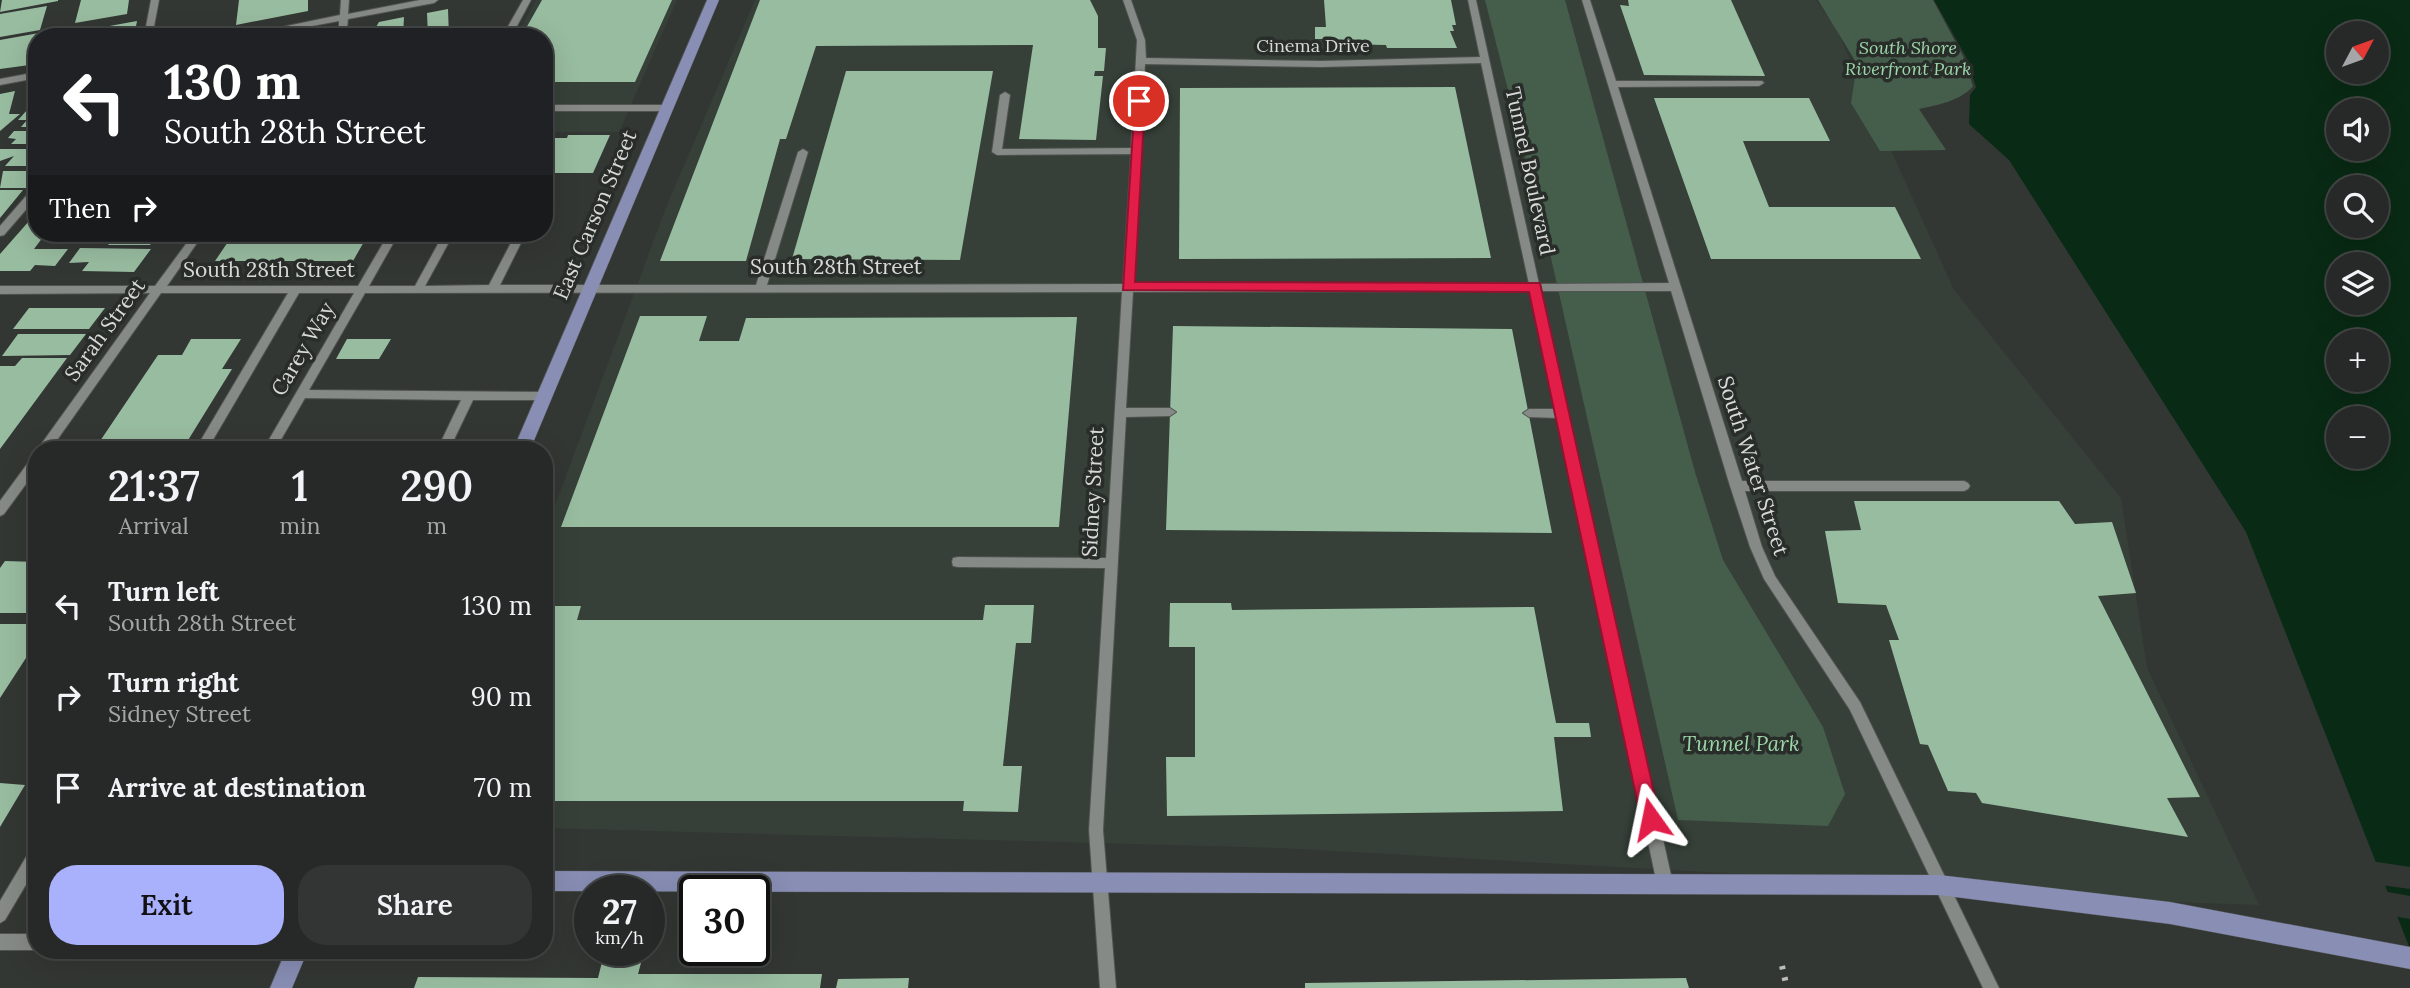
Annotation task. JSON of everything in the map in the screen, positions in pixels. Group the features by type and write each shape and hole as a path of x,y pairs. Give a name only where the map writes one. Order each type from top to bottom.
{"main road":[{"name":"East Carson Street","path":"525,441 713,0"},
{"path":"553,881 1939,886 2170,913 2410,958"},
{"path":"281,988 293,959"}],"street":[{"path":"150,28 155,0"},
{"path":"343,28 345,0"},
{"path":"286,28 434,0"},
{"path":"511,28 527,0"},
{"name":"Sidney Street","path":"1108,988 1096,830 1119,413 1138,151 1141,61 1141,40 1127,0"},
{"name":"Tunnel Boulevard","path":"1472,0 1665,884"},
{"name":"South Water Street","path":"1586,0 1736,486 1770,579 1854,706 1939,886 1991,988"},
{"name":"Cinema Drive","path":"1141,61 1321,64 1485,60"},
{"path":"0,82 28,77"},
{"path":"1611,83 1759,83"},
{"path":"1005,95 997,152 1138,151"},
{"path":"553,108 667,108"},
{"path":"761,286 803,152"},
{"path":"0,233 28,200"},
{"name":"Sarah Street","path":"49,441 192,242"},
{"name":"Carey Way","path":"274,441 389,242"},
{"path":"418,289 444,242"},
{"path":"493,288 516,242"},
{"name":"South 28th Street","path":"0,290 761,286 1673,287"},
{"path":"207,441 296,289"},
{"path":"301,394 544,396"},
{"path":"447,441 469,396"},
{"path":"1119,413 1170,412"},
{"path":"1529,413 1563,414"},
{"path":"0,511 28,472"},
{"path":"1736,486 1964,486"},
{"path":"957,562 1110,563"},
{"path":"0,915 28,867"},
{"path":"0,942 28,942"}],"shaded area":[{"path":"536,0 677,0 619,132 553,132 553,28 521,28"},
{"path":"755,0 1816,0 1835,26 1954,290 2121,498 2147,668 2259,905 2015,896 1939,885 1281,848 553,828 553,511 667,205"},
{"path":"1934,0 2410,0 2410,949 2246,532 2009,160 1969,124 1970,95 1976,87 1966,57"}],"green space":[{"name":"Tunnel Park","path":"1485,0 1565,0 1695,472 1723,560 1823,727 1845,794 1828,826 1678,820 1551,258"},
{"name":"South Shore Riverfront Park","path":"1818,0 1933,0 1963,56 1973,86 1955,99 1919,109 1946,150 1880,151 1851,103 1857,64"}],"pier":[{"path":"2371,861 2410,867 2410,889 2381,885"},
{"path":"2383,891 2410,896 2410,919 2393,916"}],"building":[{"path":"2,0 58,0 58,1 0,12"},
{"path":"81,0 129,0 127,14 75,23"},
{"path":"239,0 308,0 308,11 236,25"},
{"path":"542,0 672,0 635,82 553,82 553,28 526,28"},
{"path":"760,0 1090,0 1098,16 1098,48 1106,48 1104,71 1095,71 1094,76 1103,76 1096,140 1019,139 1033,45 816,46 786,139 780,139 746,261 660,261"},
{"path":"1324,0 1451,0 1456,25 1452,25 1454,31 1450,31 1457,48 1387,48 1386,45 1339,44 1338,39 1315,39 1315,27 1326,27"},
{"path":"1628,0 1731,0 1765,76 1644,75 1620,5 1629,6"},
{"path":"47,6 41,28 28,28 28,32 0,37 0,14"},
{"path":"448,9 449,28 428,28 427,13"},
{"path":"404,17 403,28 375,28 379,22"},
{"path":"137,21 136,28 98,28"},
{"path":"28,35 28,65 0,69 0,40"},
{"path":"846,71 993,71 960,260 792,259"},
{"path":"1455,87 1491,258 1179,259 1180,88"},
{"path":"15,91 9,114 20,114 0,131 0,94"},
{"path":"1654,98 1809,98 1830,141 1743,141 1769,207 1895,207 1921,259 1711,259"},
{"path":"28,109 28,127 21,127 27,120 18,120"},
{"path":"14,131 28,131 28,144 11,144 16,139 8,138"},
{"path":"568,135 610,135 593,173 553,173 553,138 567,138"},
{"path":"0,149 28,149 28,166 5,166 14,156 0,161"},
{"path":"3,171 28,171 26,188 0,188"},
{"path":"0,190 23,190 0,218"},
{"path":"28,222 28,242 39,242 34,249 68,249 55,266 35,265 30,271 0,271 0,254"},
{"path":"110,242 152,242 150,245 108,245"},
{"path":"228,242 364,242 353,261 215,261"},
{"path":"80,248 151,249 134,272 82,271 89,262 69,263"},
{"path":"29,308 105,308 89,329 13,329"},
{"path":"640,316 707,316 699,341 739,341 746,318 1077,317 1059,527 561,527"},
{"path":"1173,326 1512,329 1552,533 1166,530"},
{"path":"18,334 86,334 70,355 2,356"},
{"path":"191,339 241,339 222,369 232,369 188,441 100,441 158,355 182,355"},
{"path":"347,339 391,339 379,359 336,359"},
{"path":"22,358 67,358 0,449 0,366 15,366"},
{"path":"1854,501 2059,501 2075,524 2112,522 2136,593 2098,596 2200,797 2167,798 2188,837 1982,803 1976,793 1948,791 1928,745 1920,744 1889,640 1899,640 1886,605 1838,603 1825,531 1861,530"},
{"path":"5,561 28,562 28,613 0,613 0,568"},
{"path":"1170,603 1231,603 1232,610 1534,607 1556,723 1589,723 1591,737 1554,737 1563,811 1167,816 1166,757 1195,757 1195,647 1169,647"},
{"path":"985,605 1034,605 1031,643 1016,643 1003,766 1022,766 1018,812 963,811 964,801 553,801 553,606 581,606 577,620 983,620"},
{"path":"0,624 28,624 28,655 0,698"},
{"path":"0,783 25,785 0,827"},
{"path":"601,966 640,966 638,974 822,974 820,988 414,988 418,977 598,978"},
{"path":"909,978 908,988 836,988 838,979"},
{"path":"1686,978 1689,988 1305,988 1305,983"}],"railway":[{"path":"1782,966 1787,988"}],"route":[{"path":"1139,101 1128,287 1535,287 1651,819"}]}
